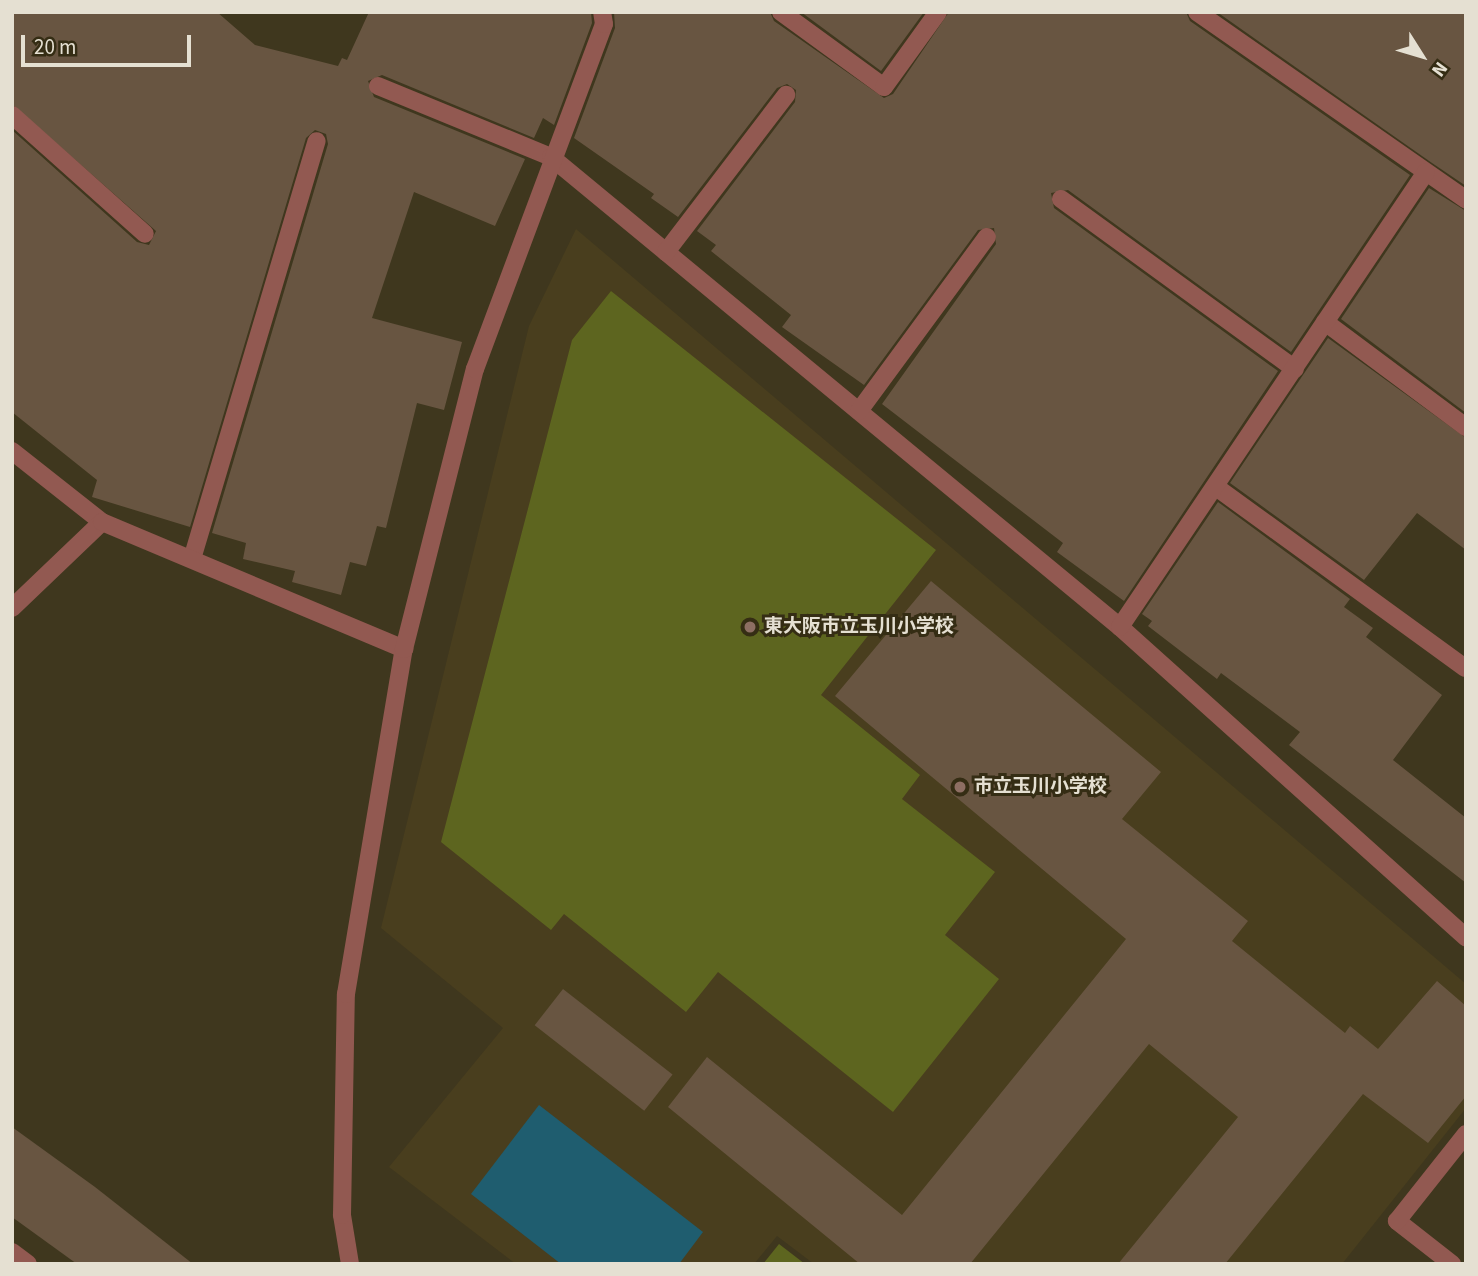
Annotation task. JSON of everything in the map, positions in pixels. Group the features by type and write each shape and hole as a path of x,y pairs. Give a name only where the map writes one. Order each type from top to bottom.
{"street":[{"path":"350,1264 342,1215 346,994 404,649 475,369 551,157 604,24 602,12"},
{"path":"781,12 884,87 938,12"},
{"path":"1197,12 1466,200"},
{"path":"378,86 551,157 1120,627 1466,937"},
{"path":"666,252 786,95"},
{"path":"12,115 145,234"},
{"path":"192,559 317,141"},
{"path":"1120,627 1426,172"},
{"path":"1061,199 1295,369"},
{"path":"859,411 987,237"},
{"path":"1325,322 1466,427"},
{"path":"12,451 102,522 404,649"},
{"path":"1216,486 1465,668"},
{"path":"12,608 102,522"},
{"path":"1452,1264 1397,1221 1466,1134"},
{"path":"12,1252 28,1264"}],"shaded area":[{"name":"東大阪市立玉川小学校","path":"576,229 1466,984 1466,1108 1342,1264 814,1264 777,1236 754,1264 516,1264 389,1167 503,1028 381,928 529,326"}],"green space":[{"path":"611,291 936,550 821,695 920,775 902,799 995,872 945,935 999,979 893,1112 718,972 686,1012 564,914 551,930 441,842 572,340"},
{"path":"779,1244 805,1264 763,1264"}],"water":[{"path":"539,1105 703,1232 679,1264 561,1264 471,1194"}],"building":[{"path":"12,12 217,12 255,45 338,66 342,58 347,60 369,12 591,12 592,23 554,125 543,118 534,138 382,75 368,81 374,97 525,159 495,226 414,192 372,318 462,342 444,410 417,403 386,528 377,526 366,566 350,562 341,595 292,582 295,571 243,559 246,543 212,533 328,144 326,134 315,130 306,138 190,527 92,497 97,480 12,412 12,130 137,242 149,245 156,231 12,104"},
{"path":"614,12 770,12 774,21 884,98 893,94 949,12 1186,12 1190,21 1410,175 1291,352 1068,190 1051,193 1054,208 1278,371 1124,601 1057,552 1063,543 882,404 996,244 994,228 978,230 864,385 782,327 791,315 711,251 716,245 697,231 795,102 796,90 787,84 777,88 678,217 651,198 654,194 574,138 615,28"},
{"path":"801,12 924,12 881,71"},
{"path":"1217,12 1466,12 1466,186 1432,163"},
{"path":"1429,188 1466,211 1466,413 1341,319"},
{"path":"1328,338 1466,438 1466,550 1417,513 1364,580 1230,483"},
{"path":"1218,502 1350,599 1344,607 1373,628 1366,637 1442,695 1393,760 1466,818 1466,883 1289,745 1300,732 1221,673 1217,679 1148,626 1152,621 1142,614"},
{"path":"931,581 1161,772 1122,819 1248,921 1232,941 1345,1033 1350,1026 1378,1049 1437,981 1466,1006 1466,1096 1428,1143 1363,1094 1225,1264 1118,1264 1238,1117 1149,1044 970,1264 860,1264 668,1107 707,1057 902,1215 1126,939 835,696"},
{"path":"563,989 673,1075 644,1111 535,1025"},
{"path":"12,1127 95,1187 193,1264 77,1264 12,1217"}],"place":[{"name":"東大阪市立玉川小学校","path":"750,627"},
{"name":"市立玉川小学校","path":"960,787"}]}
